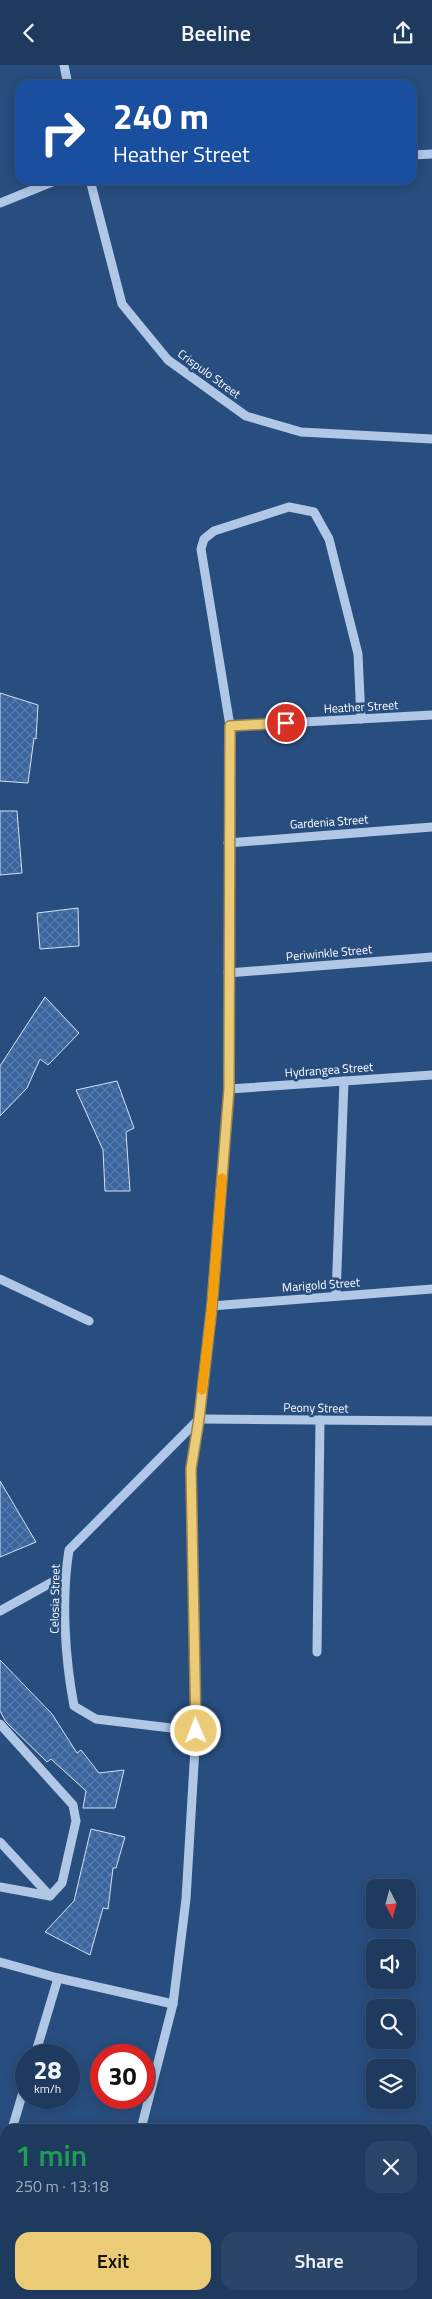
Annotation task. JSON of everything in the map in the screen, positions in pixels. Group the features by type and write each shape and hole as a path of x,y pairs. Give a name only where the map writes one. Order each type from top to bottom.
{"street":[{"path":"64,65 67,80"},
{"path":"417,155 432,154"},
{"path":"0,203 45,185"},
{"name":"Crispulo Street","path":"91,185 122,304 168,359 246,416 301,432 432,439"},
{"path":"142,2124 173,2004 186,1899 196,1731 191,1469 199,1419 212,1306 229,1089 228,843 230,726 202,549 204,539 214,531 290,507 314,512 329,539 358,655 361,719"},
{"name":"Heather Street","path":"230,726 432,715"},
{"name":"Gardenia Street","path":"228,843 432,827"},
{"name":"Periwinkle Street","path":"228,973 432,957"},
{"name":"Hydrangea Street","path":"229,1089 432,1075"},
{"path":"336,1296 344,1081"},
{"path":"0,1279 88,1321"},
{"name":"Marigold Street","path":"212,1306 432,1289"},
{"name":"Peony Street","path":"199,1419 432,1421"},
{"name":"Celosia Street","path":"196,1731 96,1719 74,1706 68,1674 65,1575 69,1550 199,1419"},
{"path":"318,1652 320,1420"},
{"path":"0,1611 65,1575"},
{"path":"0,1723 73,1805 76,1821 62,1883 50,1896"},
{"path":"0,1842 50,1896"},
{"path":"0,1887 50,1896"},
{"path":"0,1962 58,1978 173,2004"},
{"path":"37,2044 58,1978"},
{"path":"13,2124 18,2109"}],"building":[{"path":"0,693 38,705 36,739 34,738 28,783 0,781"},
{"path":"0,811 17,811 22,873 0,875"},
{"path":"78,908 79,946 40,949 37,913"},
{"path":"45,997 79,1033 48,1065 40,1059 27,1088 0,1116 0,1066"},
{"path":"117,1081 134,1128 126,1132 130,1191 105,1191 103,1150 76,1090"},
{"path":"0,1481 36,1542 0,1557"},
{"path":"0,1660 52,1714 77,1753 81,1750 99,1773 124,1770 115,1808 83,1808 86,1791 51,1759 47,1762 6,1722 0,1711"},
{"path":"91,1829 125,1837 116,1868 113,1868 108,1909 103,1908 90,1955 45,1932 74,1901"}],"slow traffic":[{"path":"202,1390 212,1306 222,1178"}],"route":[{"path":"196,1731 191,1469 199,1419 212,1306 229,1089 228,861 230,726 286,723"}]}
